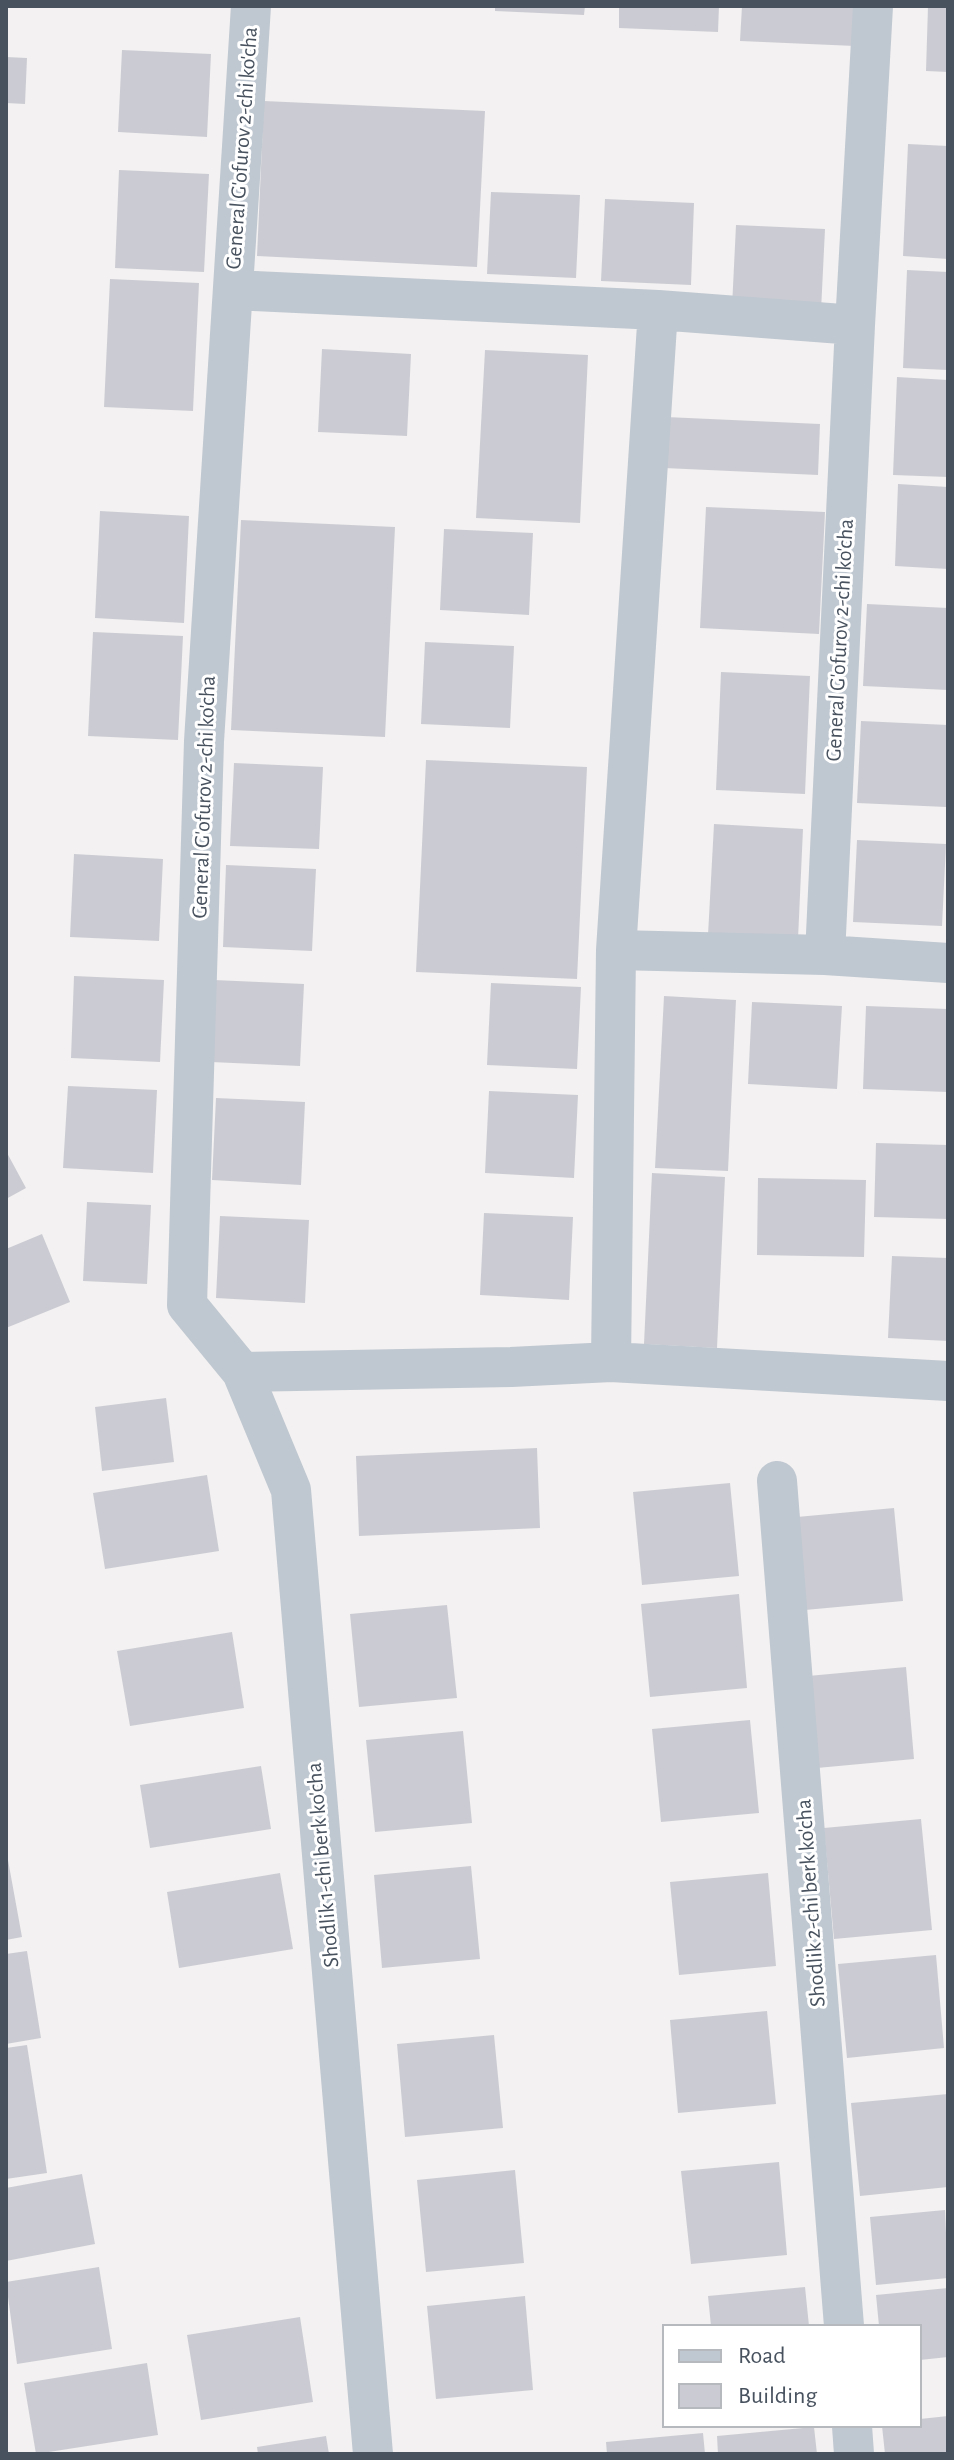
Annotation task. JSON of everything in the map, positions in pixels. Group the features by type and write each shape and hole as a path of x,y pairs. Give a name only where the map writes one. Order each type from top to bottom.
{"street":[{"name":"General G'ofurov 2-chi ko'cha","path":"187,1305 204,741 251,6"},
{"name":"General G'ofurov 2-chi ko'cha","path":"825,955 873,6"},
{"name":"General G'ofurov 2-chi ko'cha","path":"233,290 658,310 855,325"},
{"path":"611,1362 616,950 658,310"},
{"path":"616,950 825,955 948,963"},
{"name":"Shodlik 1-chi berk ko'cha","path":"187,1305 242,1372 291,1490 373,2454"},
{"path":"242,1372 611,1362 948,1381"},
{"name":"Shodlik 2-chi berk ko'cha","path":"777,1481 844,2324"},
{"path":"852,2428 854,2454"}],"building":[{"path":"495,6 585,6 584,15 495,11"},
{"path":"619,6 719,6 718,32 619,28"},
{"path":"742,6 857,6 855,46 740,41"},
{"path":"928,6 948,6 948,72 926,71"},
{"path":"122,50 211,54 207,137 118,132"},
{"path":"6,57 27,58 25,104 6,103"},
{"path":"264,101 485,111 477,267 257,256"},
{"path":"908,144 948,146 948,259 903,256"},
{"path":"119,170 209,174 204,272 115,268"},
{"path":"491,192 580,195 576,278 487,274"},
{"path":"605,199 694,203 691,285 601,281"},
{"path":"736,225 825,229 821,311 732,307"},
{"path":"907,270 948,272 948,370 903,368"},
{"path":"110,279 199,283 193,411 104,407"},
{"path":"322,349 411,354 407,436 318,432"},
{"path":"485,350 588,355 580,523 476,518"},
{"path":"897,377 948,380 948,477 893,475"},
{"path":"666,417 820,424 818,475 664,468"},
{"path":"898,484 948,487 948,569 895,566"},
{"path":"706,507 825,512 819,634 700,628"},
{"path":"100,511 189,516 184,623 95,618"},
{"path":"241,520 395,527 385,737 231,730"},
{"path":"444,529 533,533 529,615 440,610"},
{"path":"867,604 948,608 948,690 863,686"},
{"path":"93,632 183,636 178,740 88,736"},
{"path":"425,642 514,646 510,728 421,724"},
{"path":"721,672 810,676 805,794 716,790"},
{"path":"861,721 948,725 946,807 857,803"},
{"path":"426,760 587,767 577,979 416,972"},
{"path":"234,763 323,767 319,849 230,846"},
{"path":"714,824 803,829 798,939 708,935"},
{"path":"857,840 946,844 942,926 853,922"},
{"path":"74,854 163,859 159,941 70,937"},
{"path":"226,865 316,869 312,951 223,947"},
{"path":"74,976 164,980 160,1062 71,1058"},
{"path":"214,980 304,984 300,1066 211,1062"},
{"path":"491,983 581,987 577,1069 487,1065"},
{"path":"664,996 736,1000 728,1171 655,1168"},
{"path":"752,1002 842,1006 837,1089 748,1084"},
{"path":"866,1006 948,1009 948,1092 863,1089"},
{"path":"68,1086 157,1090 153,1173 63,1168"},
{"path":"489,1091 578,1095 574,1178 485,1173"},
{"path":"216,1098 305,1102 301,1185 212,1180"},
{"path":"876,1143 948,1145 948,1219 874,1217"},
{"path":"6,1151 26,1188 6,1199"},
{"path":"652,1173 725,1177 717,1348 644,1344"},
{"path":"758,1178 866,1180 864,1257 757,1255"},
{"path":"87,1202 151,1205 147,1284 83,1281"},
{"path":"484,1213 573,1217 569,1300 480,1295"},
{"path":"220,1216 309,1220 305,1303 216,1298"},
{"path":"42,1234 70,1302 6,1328 6,1249"},
{"path":"892,1256 948,1258 948,1341 888,1338"},
{"path":"166,1398 174,1462 102,1471 95,1407"},
{"path":"537,1448 540,1528 359,1536 356,1456"},
{"path":"207,1475 219,1551 105,1569 93,1493"},
{"path":"730,1483 739,1576 642,1585 633,1492"},
{"path":"894,1508 903,1601 805,1610 797,1517"},
{"path":"739,1594 747,1688 650,1697 641,1604"},
{"path":"447,1605 457,1698 359,1707 350,1614"},
{"path":"232,1632 244,1708 130,1726 117,1651"},
{"path":"906,1667 914,1759 817,1768 808,1676"},
{"path":"750,1720 759,1813 661,1822 652,1729"},
{"path":"463,1731 472,1823 375,1832 366,1740"},
{"path":"261,1766 271,1829 150,1848 140,1785"},
{"path":"921,1819 932,1930 834,1939 824,1828"},
{"path":"6,1849 22,1937 6,1940"},
{"path":"471,1866 480,1959 382,1968 374,1875"},
{"path":"280,1873 293,1949 179,1968 167,1892"},
{"path":"768,1873 776,1966 679,1975 670,1882"},
{"path":"27,1951 41,2038 6,2044 6,1954"},
{"path":"936,1955 944,2048 847,2058 838,1964"},
{"path":"767,2011 776,2104 678,2113 670,2020"},
{"path":"494,2035 503,2128 405,2137 397,2044"},
{"path":"27,2045 47,2173 6,2179 6,2048"},
{"path":"948,2094 948,2187 860,2196 851,2103"},
{"path":"779,2162 787,2255 691,2264 681,2171"},
{"path":"515,2170 524,2263 426,2272 417,2180"},
{"path":"82,2174 95,2244 6,2261 6,2188"},
{"path":"945,2210 948,2278 876,2285 870,2217"},
{"path":"99,2267 112,2349 17,2364 6,2282"},
{"path":"805,2287 809,2324 711,2324 708,2296"},
{"path":"948,2288 948,2357 922,2360 922,2324 879,2324 876,2295"},
{"path":"525,2296 533,2390 436,2399 427,2306"},
{"path":"300,2317 313,2402 201,2420 187,2335"},
{"path":"147,2363 158,2435 36,2454 24,2383"},
{"path":"948,2416 948,2454 885,2454 882,2428 922,2428 922,2419"},
{"path":"814,2428 817,2454 718,2454 717,2436"},
{"path":"703,2433 705,2454 607,2454 606,2442"},
{"path":"326,2436 329,2454 258,2454 257,2447"}]}
